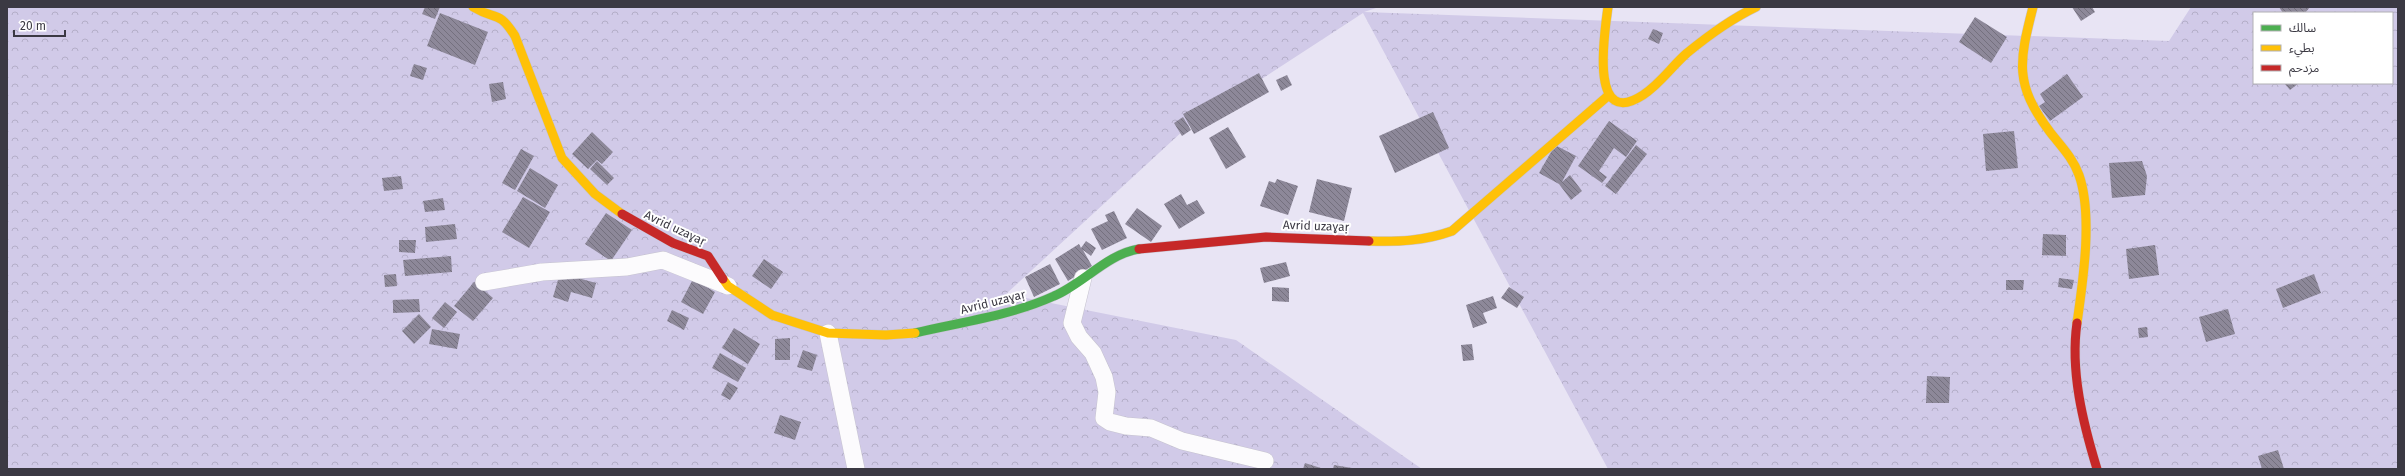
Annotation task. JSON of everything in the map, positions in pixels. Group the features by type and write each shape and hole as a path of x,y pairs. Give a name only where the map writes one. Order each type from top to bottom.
{"street":[{"name":"Avrid uzaɣaṛ","path":"473,7 479,11 500,14 508,23 562,158 596,194 627,218 673,243 708,256 728,286 772,315 828,333 886,335 943,326 1017,310 1055,296 1119,256 1136,249 1266,237 1403,242 1438,236 1452,231 1467,219 1609,95"},
{"path":"1608,7 1604,82 1609,95 1618,100 1629,102 1641,97 1692,48 1730,20 1756,7"},
{"path":"2033,7 2021,61 2023,85 2037,116 2076,164 2082,187 2085,232 2075,347 2084,419 2096,469"},
{"path":"484,282 542,272 627,267 663,260 728,286"},
{"path":"1083,278 1072,324 1079,337 1093,353 1104,377 1107,392 1104,418 1110,422 1126,426 1152,428 1182,441 1265,461"},
{"path":"828,333 856,469"}],"green space":[{"path":"7,7 1379,7 1364,12 2169,41 2191,7 2398,7 2398,469 1608,469 1363,13 1185,129 1006,294 1236,340 1422,469 7,469"}],"building":[{"path":"425,7 440,7 435,19 422,14"},
{"path":"2072,7 2092,7 2095,12 2081,21"},
{"path":"2279,7 2310,7 2306,12 2282,12"},
{"path":"440,13 488,32 475,65 427,46"},
{"path":"1975,17 2007,37 1991,63 1959,42"},
{"path":"1653,29 1663,33 1659,44 1648,39"},
{"path":"414,64 427,68 423,80 410,76"},
{"path":"1259,73 1269,92 1194,134 1183,114"},
{"path":"2067,74 2083,97 2050,121 2039,106 2045,102 2040,94"},
{"path":"1287,75 1292,85 1281,91 1276,80"},
{"path":"503,82 506,99 492,102 489,84"},
{"path":"2285,84 2298,84 2290,90"},
{"path":"1433,112 1449,148 1395,173 1379,136"},
{"path":"1183,117 1191,130 1182,136 1174,123"},
{"path":"1609,121 1637,141 1626,157 1614,148 1599,171 1607,177 1602,183 1578,166"},
{"path":"1228,127 1246,157 1226,169 1209,138"},
{"path":"2014,131 2018,168 1986,171 1983,134"},
{"path":"592,132 613,152 602,164 597,160 588,169 572,154"},
{"path":"1555,145 1576,156 1562,182 1570,175 1582,191 1571,200 1559,184 1539,173"},
{"path":"1636,145 1647,154 1616,194 1605,186"},
{"path":"521,149 534,156 515,190 502,183"},
{"path":"597,161 614,178 607,185 590,169"},
{"path":"2142,161 2147,176 2145,195 2112,198 2109,163"},
{"path":"530,168 558,185 545,208 517,191"},
{"path":"401,176 403,189 384,191 382,178"},
{"path":"1277,179 1298,186 1288,215 1260,206 1269,181 1275,183"},
{"path":"1317,179 1352,188 1344,221 1309,212"},
{"path":"1181,194 1187,205 1197,200 1205,213 1179,229 1164,204"},
{"path":"523,197 550,212 529,248 502,232"},
{"path":"443,198 445,210 425,212 423,201"},
{"path":"1137,208 1162,226 1151,242 1125,224"},
{"path":"1114,211 1127,238 1102,250 1091,229 1108,221 1105,215"},
{"path":"606,213 632,230 611,261 585,244"},
{"path":"455,224 457,239 426,242 425,227"},
{"path":"2043,234 2066,235 2066,256 2042,255"},
{"path":"399,240 416,240 415,253 399,252"},
{"path":"1086,241 1096,248 1091,256 1083,250 1092,266 1068,281 1055,259 1079,244 1081,248"},
{"path":"2155,245 2159,275 2129,279 2126,249"},
{"path":"451,256 452,272 405,276 403,260"},
{"path":"764,259 783,272 771,289 752,276"},
{"path":"1286,262 1290,276 1264,283 1260,268"},
{"path":"1050,264 1060,284 1034,297 1025,277"},
{"path":"560,273 596,283 592,298 571,292 568,302 553,297"},
{"path":"396,274 397,286 385,287 384,275"},
{"path":"2314,274 2321,293 2283,308 2276,289"},
{"path":"2059,278 2074,280 2072,289 2058,287"},
{"path":"693,279 715,292 703,314 681,302"},
{"path":"2006,280 2024,280 2023,290 2006,290"},
{"path":"474,282 493,298 473,321 454,306"},
{"path":"1272,287 1289,288 1289,302 1272,301"},
{"path":"1509,287 1524,297 1517,308 1501,298"},
{"path":"1493,296 1497,308 1483,313 1487,323 1473,328 1466,305"},
{"path":"419,299 420,312 393,313 393,300"},
{"path":"445,302 457,312 444,328 432,318"},
{"path":"2228,309 2235,334 2206,342 2199,317"},
{"path":"672,310 689,318 684,330 667,321"},
{"path":"419,314 431,327 414,344 402,331"},
{"path":"2147,327 2148,337 2139,338 2138,328"},
{"path":"734,328 760,344 748,364 722,348"},
{"path":"432,329 460,334 457,349 429,344"},
{"path":"790,338 790,360 775,360 775,339"},
{"path":"1472,344 1474,360 1463,361 1461,345"},
{"path":"803,350 817,355 812,371 797,367"},
{"path":"720,353 746,368 738,382 712,368"},
{"path":"1927,376 1950,377 1949,403 1926,403"},
{"path":"728,382 738,388 730,400 721,395"},
{"path":"780,415 801,422 795,440 774,433"},
{"path":"2278,450 2284,469 2262,469 2258,456"},
{"path":"1305,463 1324,469 1303,469"},
{"path":"1334,465 1352,468 1352,469 1333,469"}],"traffic: fast":[{"path":"915,333 1003,314 1037,303 1065,291 1116,257 1139,249"}],"traffic: slow":[{"path":"473,7 500,19 515,36 562,158 595,194 622,214"},
{"path":"1608,7 1603,54 1607,89 1614,100 1626,102 1649,91 1687,53 1729,22 1756,7"},
{"path":"2033,7 2028,26 2023,58 2025,86 2038,115 2073,163 2079,175 2083,191 2086,248 2077,323"},
{"path":"1369,241 1411,240 1431,237 1452,231 1609,95"},
{"path":"723,279 728,286 772,315 828,333 886,335 915,333"}],"traffic: jam":[{"path":"622,214 673,243 708,256 723,279"},
{"path":"1139,249 1266,237 1369,241"},
{"path":"2077,323 2075,360 2079,397 2087,434 2097,469"}]}
